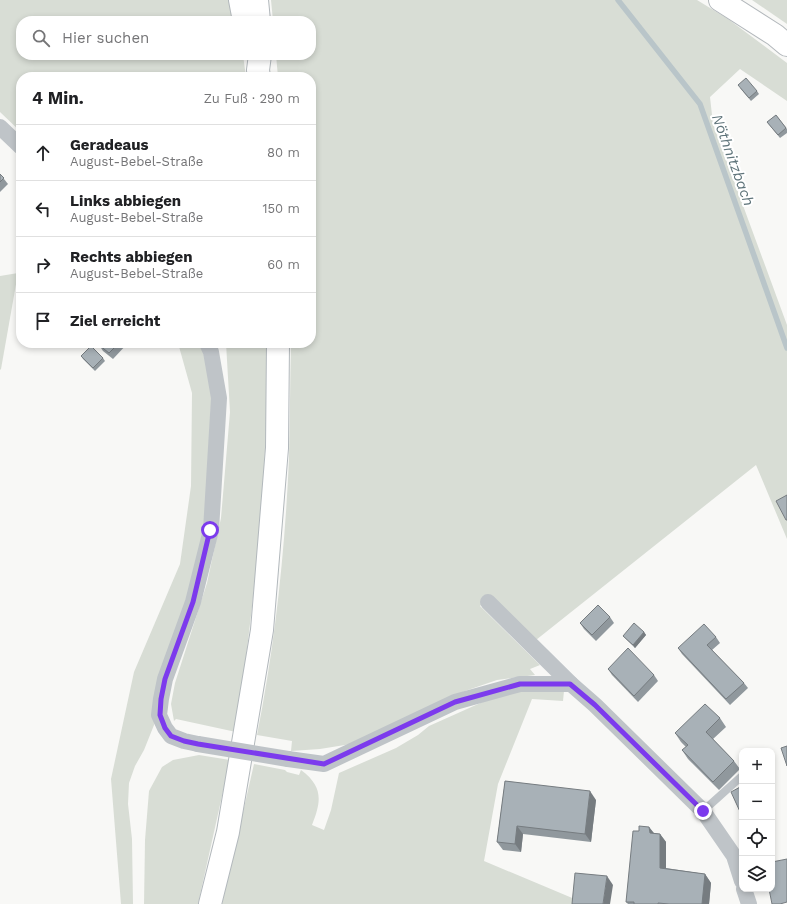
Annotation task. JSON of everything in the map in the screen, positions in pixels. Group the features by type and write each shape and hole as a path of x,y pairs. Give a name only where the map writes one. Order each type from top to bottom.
{"main road":[{"path":"240,0 243,16"},
{"path":"257,0 259,16"},
{"path":"720,0 775,35 787,45"},
{"path":"210,904 228,832 262,630 277,448 278,348"}],"street":[{"path":"0,127 16,142"},
{"path":"209,348 219,398 210,530 193,602 165,679 161,699 160,715 165,728 171,736 198,744 324,764 455,702 520,684 570,684"},
{"path":"488,602 570,684 595,705 703,811 734,856 739,872"},
{"path":"745,892 749,904"}],"lane":[{"path":"703,811 739,779"}],"shaded area":[{"path":"0,0 235,0 238,16 16,16 16,60 244,60 245,72 16,72 16,127 0,112"},
{"path":"271,0 697,0 728,19 787,63 787,101 740,69 710,97 713,124 787,325 787,539 756,465 536,640 490,595 480,606 540,665 530,669 535,675 497,680 465,691 351,744 320,749 291,751 292,741 257,735 269,667 282,563 289,458 291,348 316,348 316,72 278,72 276,60 316,60 316,16 273,16"},
{"path":"752,0 787,0 787,24"},
{"path":"16,273 16,284 0,370 0,276"},
{"path":"179,348 202,348 212,389 204,533 156,720 129,783 128,804 132,839 133,904 121,904 111,779 134,672 180,564 191,486 192,393"},
{"path":"226,348 267,348 266,441 263,490 249,635 236,732 176,719 174,721 171,704 175,683 207,583 221,518 230,412"},
{"path":"514,691 564,691 563,701 532,699 498,784 484,861 577,900 577,904 222,904 254,764 285,770 287,772 299,775 301,770 308,776 317,789 319,802 312,825 324,830 331,810 339,773 396,748 418,735 429,726 496,696"},
{"path":"199,755 230,760 198,904 144,904 145,840 149,791 162,767 173,760"}],"building":[{"path":"746,78 757,91 749,98 738,85"},
{"path":"776,115 786,128 778,135 767,122"},
{"path":"0,174 4,178 0,182"},
{"path":"89,348 93,348 103,358 93,368 81,356"},
{"path":"103,348 114,348 109,353"},
{"path":"787,495 787,520 786,520 776,501"},
{"path":"598,605 610,617 592,635 580,623"},
{"path":"634,623 644,632 633,645 623,636"},
{"path":"704,624 716,637 707,645 744,683 726,699 678,648"},
{"path":"628,648 654,675 634,696 608,669"},
{"path":"705,704 720,718 706,732 734,761 713,782 682,750 688,745 675,733"},
{"path":"787,746 787,766 781,748"},
{"path":"505,781 590,791 585,834 517,826 515,844 497,842"},
{"path":"739,788 739,809 731,792"},
{"path":"639,826 649,827 650,833 660,834 660,868 705,874 702,904 634,904 634,902 626,902 633,831 639,831"},
{"path":"787,859 787,902 780,904 772,904 770,892 775,892 775,861"},
{"path":"575,873 607,876 603,904 572,904"}],"waterway":[{"name":"Nöthnitzbach","path":"618,0 700,104 787,348"}],"route":[{"path":"210,530 193,602 165,679 161,699 160,715 165,728 171,736 198,744 324,764 455,702 520,684 570,684 595,705 703,811"}]}
